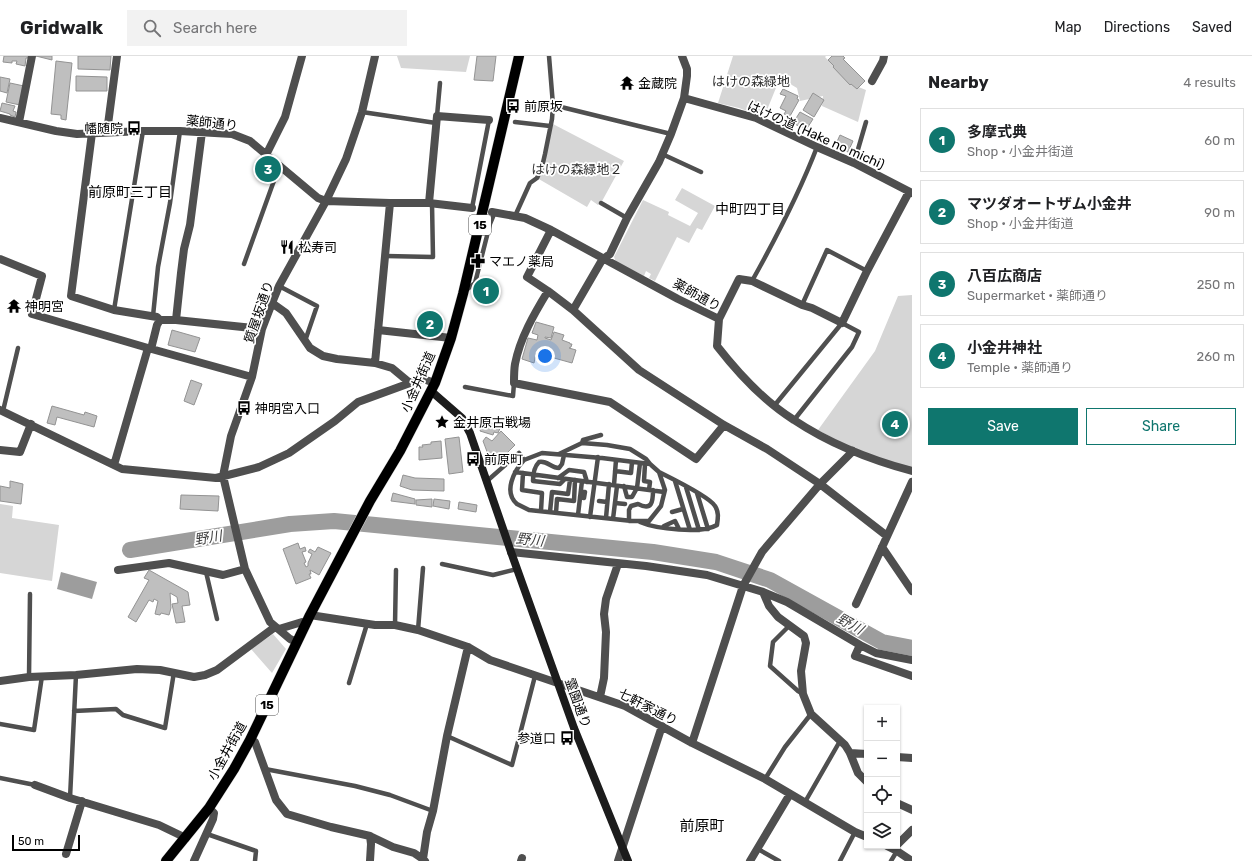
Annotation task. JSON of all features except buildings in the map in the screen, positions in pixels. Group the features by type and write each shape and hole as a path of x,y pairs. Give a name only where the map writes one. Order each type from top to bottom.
{"main road":[{"name":"小金井街道","path":"166,861 209,808 234,769 250,740 310,614 370,501 400,451 433,387 451,338 463,294 519,56"}],"street":[{"path":"19,122 32,56"},
{"path":"107,132 117,56"},
{"path":"266,153 285,117 302,56"},
{"name":"質屋坂通り","path":"245,569 223,476 231,436 252,377 262,329 279,286 326,201 346,159 362,112 375,56"},
{"path":"573,310 602,260 610,254 671,134 684,98 687,69 682,56"},
{"path":"872,81 883,61 884,56"},
{"name":"はけの道 (Hake no michi)","path":"684,98 756,118 854,163 911,192"},
{"name":"薬師通り","path":"0,118 77,134 92,132 143,131 180,131 232,134 250,141 280,164 318,198 326,201"},
{"path":"430,203 436,119 489,120"},
{"path":"92,132 72,296 114,310 156,318 262,329"},
{"path":"176,320 184,249 190,225 202,132"},
{"path":"719,319 739,279 752,281 842,323 867,271 911,192"},
{"path":"326,201 430,203 472,208"},
{"path":"375,363 390,203"},
{"name":"薬師通り","path":"494,212 525,218 551,230 678,299 719,319 717,346 732,366 774,406 794,420 853,451 882,463 912,471"},
{"path":"551,230 526,277 573,310 638,370 724,425 767,448 820,484 887,536"},
{"path":"0,260 42,276 32,314 252,377"},
{"path":"548,291 532,318 519,348 514,366 514,383 610,402 696,459 724,425"},
{"path":"272,303 286,313 310,348 323,356 375,363 392,368 410,382"},
{"path":"114,466 157,325 156,318"},
{"path":"378,330 451,338"},
{"path":"2,410 122,469 216,478 259,467 289,453 335,421 358,402 410,382 423,379 433,387 462,418 470,433 487,481"},
{"path":"0,450 20,452 31,424"},
{"path":"692,743 743,586 761,554 820,484 853,451"},
{"name":"霊園通り","path":"487,481 574,728 628,861"},
{"path":"856,604 912,482"},
{"path":"882,547 912,591"},
{"path":"511,552 646,566 707,575 763,592 787,602 876,653 912,660"},
{"path":"118,570 169,563 223,575 245,569 270,622 290,639 297,642"},
{"path":"600,697 604,678 606,632 604,614 606,599 618,564"},
{"path":"763,592 768,606 778,617 804,636 806,643 801,672 803,694 811,714 840,741 850,753 858,773 864,779"},
{"name":"七軒家通り","path":"310,614 382,626 395,625 418,630 468,648 490,660 625,706 692,743 765,779 855,832 864,836"},
{"path":"0,681 30,677 76,675 137,669 160,670 194,677 205,675 218,670 277,628 302,622 306,624"},
{"path":"860,645 855,656 912,676"},
{"path":"250,740 255,742 276,800 287,814 331,827 370,836 393,847 414,853 424,860 427,832 433,811 447,736 468,648"},
{"path":"618,861 662,726"},
{"path":"850,753 864,754"},
{"path":"900,756 912,758"},
{"path":"35,785 70,798 160,825 186,838"},
{"path":"750,861 790,794"},
{"path":"66,854 82,801"},
{"path":"900,804 912,810"},
{"path":"194,861 213,819 214,813 209,808"},
{"path":"900,841 912,830"},
{"path":"370,836 370,861"},
{"path":"897,849 912,861"}],"lane":[{"path":"515,216 530,182 537,178 542,167 553,105 549,56"},
{"path":"362,112 436,119 440,83"},
{"path":"553,105 671,134"},
{"path":"472,208 489,120"},
{"path":"515,122 550,126"},
{"path":"854,163 866,122"},
{"path":"114,310 143,131"},
{"path":"156,318 158,267 170,203 180,131"},
{"path":"752,281 790,208 818,147"},
{"path":"662,154 701,172"},
{"path":"244,264 280,164"},
{"path":"386,256 433,257 430,203"},
{"path":"601,203 627,218"},
{"path":"463,294 475,282 494,212"},
{"path":"802,305 827,250 867,271"},
{"path":"279,286 317,306 305,342"},
{"path":"774,406 842,323 859,332 852,347 794,420"},
{"path":"2,410 18,348"},
{"path":"465,387 513,396 514,383"},
{"path":"557,454 582,443 583,440 601,435"},
{"path":"582,443 630,448 646,459 647,464 644,481 650,482 652,503 649,506 638,504 631,506 629,510 629,521"},
{"path":"487,481 518,453 524,460"},
{"path":"636,521 648,526 699,530 708,529 717,525 718,516 715,506 697,493 647,464 598,457 542,453 524,460 518,467 512,479 511,494 516,503 529,510 629,521 636,521 649,521 662,506 664,492 659,472"},
{"path":"564,455 564,460 561,466 556,468 546,462 539,462 534,469 533,481 560,484 567,479"},
{"path":"590,516 598,457"},
{"path":"606,518 607,502 613,485 616,460"},
{"path":"615,471 631,473 632,462"},
{"path":"624,486 627,497 632,497 637,488 640,463"},
{"path":"558,478 569,470 584,472 585,481 581,492 578,515"},
{"path":"515,472 664,492"},
{"path":"523,474 522,490 542,493 541,511"},
{"path":"550,512 552,492 568,494 567,479"},
{"path":"556,513 558,499 574,501 575,480"},
{"path":"675,481 690,530"},
{"path":"613,485 615,503 613,519"},
{"path":"686,487 699,530"},
{"path":"697,493 708,529"},
{"path":"599,501 607,502"},
{"path":"615,503 625,504"},
{"path":"672,512 683,509"},
{"path":"442,564 493,575 517,569"},
{"path":"418,630 423,568"},
{"path":"395,625 396,570"},
{"path":"206,572 217,619"},
{"path":"30,594 30,677"},
{"path":"349,682 367,624"},
{"path":"790,625 773,642 770,666 803,694"},
{"path":"74,711 116,709 123,715 165,728 174,672"},
{"path":"70,798 76,675"},
{"path":"0,724 34,730 42,676"},
{"path":"447,736 512,765 535,676"},
{"path":"765,779 785,747 811,714"},
{"path":"805,802 840,741"},
{"path":"265,769 355,786 390,795 433,811"},
{"path":"0,778 35,785"},
{"path":"840,861 855,832"},
{"path":"207,834 256,851 255,861"},
{"path":"758,849 779,861"},
{"path":"891,861 894,849"}],"green space":[{"path":"397,56 470,56 466,72 401,68"},
{"name":"はけの森緑地","path":"733,56 826,56 825,57 851,84 866,90 858,122 822,106 823,96 800,101 797,88 780,78 767,110 758,115 739,108 718,103"},
{"name":"はけの森緑地２","path":"551,123 624,161 601,203 598,205 591,200 587,207 537,178 542,167"},
{"path":"682,188 715,206 702,230 697,228 689,243 677,237 655,281 649,278 651,274 646,271 644,276 616,262 614,257 643,200 669,212 668,215 690,226 698,213 675,200"},
{"path":"912,295 912,469 851,448 818,430 875,351 898,296"},
{"path":"0,504 13,506 12,518 59,525 52,581 0,573"},
{"path":"273,634 286,649 272,673 251,649"}],"shaded area":[{"path":"61,572 97,582 92,599 57,589"}],"waterway":[{"name":"野川","path":"130,550 290,524 334,521 653,552 716,562 770,580 882,642 912,648"}],"place":[{"name":"金蔵院","path":"627,83"},
{"name":"前原坂","path":"513,106"},
{"name":"幡随院","path":"134,128"},
{"name":"八百広商店","path":"268,169"},
{"name":"松寿司","path":"287,247"},
{"name":"マエノ薬局","path":"478,261"},
{"name":"多摩式典","path":"486,291"},
{"name":"神明宮","path":"14,306"},
{"name":"マツダオートザム小金井","path":"430,324"},
{"name":"神明宮入口","path":"244,408"},
{"name":"金井原古戦場","path":"442,422"},
{"name":"小金井神社","path":"895,424"},
{"name":"前原町","path":"473,459"},
{"name":"参道口","path":"567,738"}],"district":[{"name":"前原町三丁目","path":"130,192"},
{"name":"中町四丁目","path":"750,209"},
{"name":"前原町","path":"702,826"}]}
